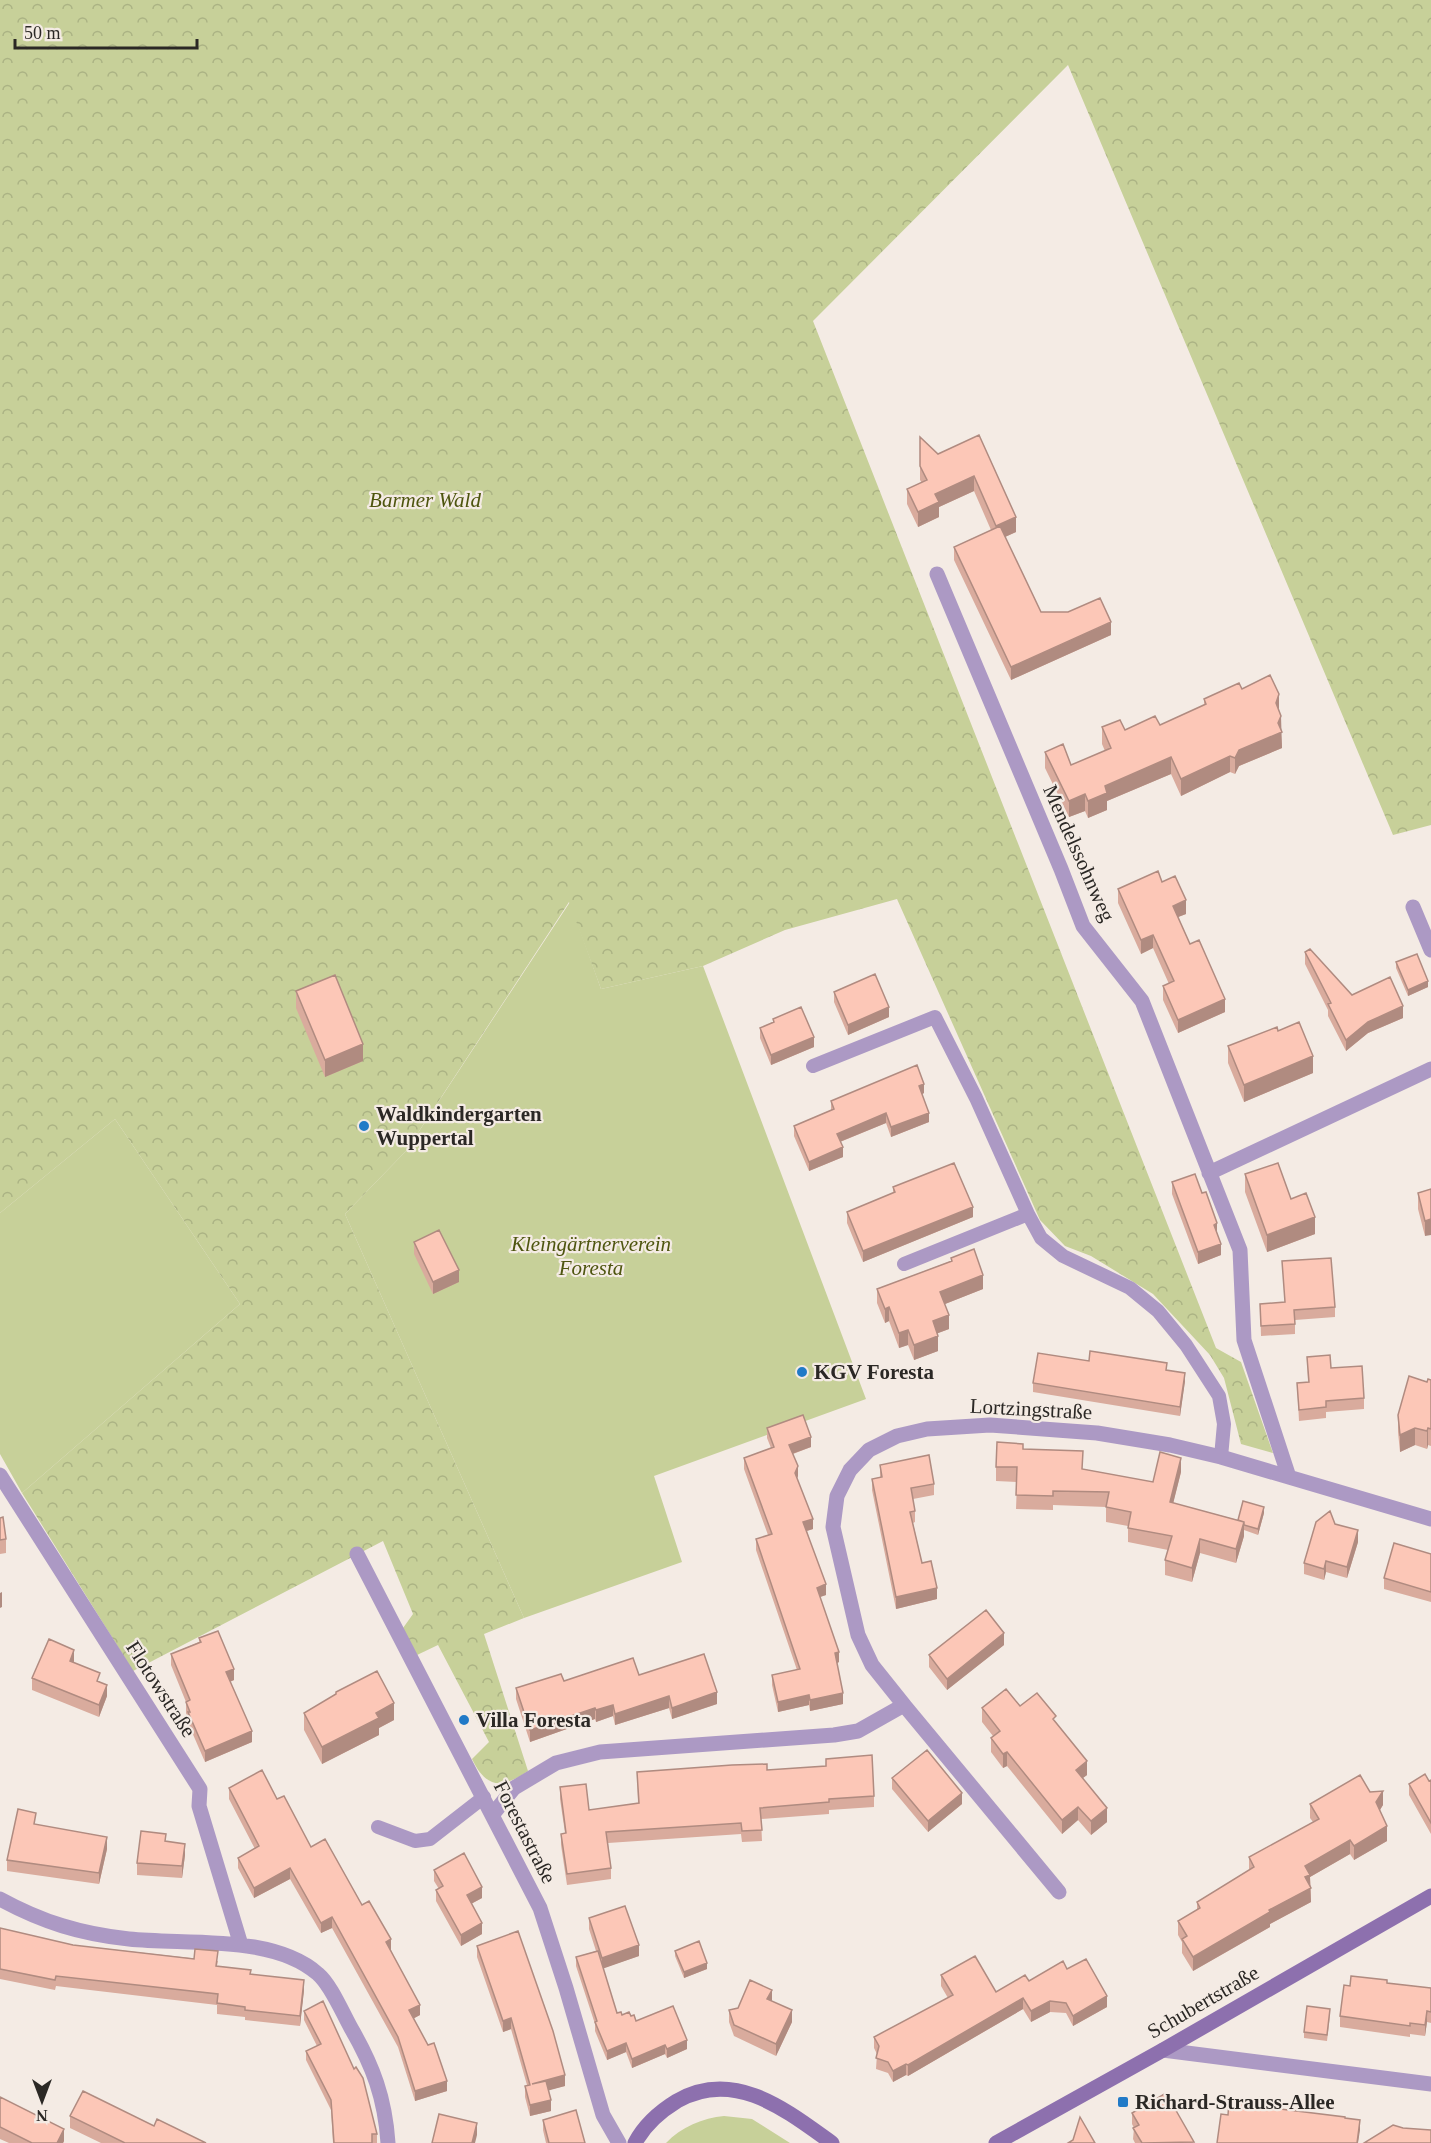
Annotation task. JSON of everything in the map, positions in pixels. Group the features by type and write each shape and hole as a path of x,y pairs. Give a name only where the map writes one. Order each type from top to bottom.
{"street":[{"name":"Mendelssohnweg","path":"937,574 1083,926 1142,1001 1240,1250 1244,1340 1289,1477"},
{"path":"1413,907 1431,950"},
{"path":"1209,1173 1431,1069"},
{"name":"Lortzingstraße","path":"1059,1892 904,1706 872,1665 858,1635 833,1527 837,1496 850,1470 869,1450 897,1436 927,1429 990,1425 1097,1433 1170,1445 1221,1457 1431,1520"},
{"name":"Flotowstraße","path":"0,1475 200,1789 199,1806 241,1945"},
{"name":"Forestastraße","path":"357,1554 540,1908 603,2115 619,2143"},
{"path":"493,1814 514,1788 556,1763 600,1752 834,1736 858,1731 904,1706"},
{"name":"Schubertstraße","path":"996,2143 1431,1896"},
{"path":"0,1899 30,1916 76,1932 146,1941 241,1945 280,1953 296,1959 319,1974 352,2029 373,2072 384,2104 388,2143"},
{"path":"1163,2050 1431,2084"},
{"path":"635,2143 647,2124 663,2109 686,2096 711,2089 740,2090 768,2101 832,2143"}],"lane":[{"path":"813,1066 935,1017 976,1098 1041,1238 1063,1256 1130,1288 1158,1311 1186,1345 1218,1396 1224,1424 1221,1457"},
{"path":"904,1264 1028,1214"},
{"path":"378,1827 415,1841 430,1839 484,1797"}],"green space":[{"name":"Barmer Wald","path":"0,0 1431,0 1431,825 1393,835 1068,65 813,321 1216,1348 1241,1362 1273,1453 1241,1444 1224,1378 1210,1355 1153,1294 1091,1256 1065,1246 1040,1220 897,899 785,930 703,966 601,989 569,902 406,1151 345,1214 524,1618 484,1634 528,1771 511,1781 496,1783 490,1781 478,1769 472,1759 489,1742 438,1645 417,1655 403,1628 413,1614 383,1541 133,1671 22,1493 240,1304 115,1119 0,1213"},
{"name":"Kleingärtnerverein Foresta","path":"570,902 601,989 703,966 866,1399 654,1476 682,1562 524,1618 345,1214 406,1151"},
{"path":"115,1119 240,1304 22,1493 0,1454 0,1213"},
{"path":"724,2116 752,2119 790,2143 666,2143 678,2132 693,2124"}],"building":[{"path":"979,435 1016,517 996,526 974,476 935,494 939,502 918,512 907,489 927,480 920,466 920,437 938,454"},
{"path":"1000,526 1041,612 1068,612 1100,598 1111,622 1011,667 954,547"},
{"path":"1270,675 1279,694 1276,703 1281,716 1278,723 1282,732 1239,750 1235,758 1230,756 1181,779 1171,757 1105,786 1107,793 1088,801 1085,794 1069,801 1045,752 1063,744 1071,765 1111,748 1102,727 1120,720 1125,730 1155,716 1160,725 1206,704 1204,699 1239,683 1242,689"},
{"path":"1158,871 1162,882 1175,876 1186,900 1173,906 1190,944 1199,940 1225,999 1178,1020 1163,986 1174,981 1153,935 1141,940 1118,889"},
{"path":"1310,949 1352,995 1390,977 1403,1006 1368,1022 1346,1040 1328,1004 1331,1003 1305,952"},
{"path":"1417,954 1428,981 1408,990 1396,962"},
{"path":"875,974 889,1007 848,1025 834,992"},
{"path":"335,975 363,1044 325,1060 296,991"},
{"path":"801,1007 814,1037 771,1055 760,1028 774,1022 773,1019"},
{"path":"1299,1022 1313,1056 1244,1085 1228,1046 1277,1027 1278,1031"},
{"path":"917,1065 924,1084 919,1086 929,1113 891,1127 886,1113 837,1134 843,1147 809,1162 794,1126 834,1109 831,1101"},
{"path":"954,1163 973,1207 863,1251 847,1212 895,1192 893,1187"},
{"path":"1278,1163 1291,1199 1306,1193 1315,1217 1267,1235 1245,1174"},
{"path":"1195,1174 1202,1193 1206,1192 1217,1223 1214,1225 1221,1244 1198,1252 1172,1182"},
{"path":"1431,1189 1431,1219 1425,1221 1418,1193"},
{"path":"439,1230 459,1270 433,1282 414,1242"},
{"path":"974,1249 983,1275 940,1292 949,1315 933,1321 938,1336 914,1345 908,1330 899,1333 889,1307 885,1309 877,1289 952,1261 951,1258"},
{"path":"1331,1258 1335,1307 1294,1310 1295,1324 1261,1326 1260,1304 1285,1302 1282,1261"},
{"path":"1090,1351 1167,1363 1166,1370 1185,1373 1180,1407 1033,1383 1038,1353 1089,1361"},
{"path":"1330,1355 1331,1368 1362,1366 1364,1398 1326,1401 1326,1407 1299,1410 1297,1383 1309,1382 1307,1357"},
{"path":"1409,1376 1427,1382 1428,1379 1431,1380 1431,1429 1428,1428 1427,1431 1415,1428 1400,1435 1398,1415"},
{"path":"803,1415 811,1437 789,1445 798,1466 795,1473 813,1519 803,1522 826,1584 817,1588 839,1652 835,1653 843,1693 810,1700 809,1695 778,1702 772,1675 800,1669 756,1539 772,1534 744,1458 774,1447 767,1428"},
{"path":"997,1442 1023,1444 1023,1449 1083,1451 1082,1469 1153,1482 1160,1452 1181,1458 1170,1502 1244,1522 1236,1549 1200,1539 1192,1568 1165,1560 1172,1536 1128,1528 1131,1512 1106,1507 1109,1492 1053,1491 1053,1496 1016,1495 1017,1467 996,1467"},
{"path":"929,1455 934,1484 911,1488 915,1511 910,1512 922,1563 931,1561 937,1588 896,1597 872,1479 882,1477 880,1465"},
{"path":"1243,1501 1264,1507 1258,1529 1244,1525 1244,1522 1238,1520"},
{"path":"1330,1511 1335,1524 1358,1530 1347,1567 1326,1561 1324,1569 1304,1563 1316,1522"},
{"path":"3,1517 6,1539 0,1540 0,1518"},
{"path":"1394,1543 1431,1554 1431,1592 1384,1578"},
{"path":"986,1610 1004,1633 947,1679 929,1655"},
{"path":"218,1631 234,1669 226,1672 252,1731 205,1751 188,1712 190,1712 186,1702 190,1700 171,1654 201,1642 199,1638"},
{"path":"49,1639 74,1650 70,1661 100,1673 97,1681 107,1685 99,1705 32,1678"},
{"path":"704,1654 717,1692 672,1708 669,1696 615,1714 613,1705 596,1710 595,1708 530,1730 516,1688 561,1674 564,1681 633,1658 639,1675"},
{"path":"377,1671 394,1703 376,1713 379,1718 322,1747 304,1713 336,1692"},
{"path":"1006,1689 1020,1706 1037,1693 1056,1716 1053,1719 1087,1761 1076,1770 1107,1808 1091,1821 1078,1807 1062,1820 1007,1752 1003,1754 991,1738 1000,1731 982,1708"},
{"path":"927,1750 962,1793 928,1821 892,1778"},
{"path":"872,1755 874,1796 760,1808 762,1830 742,1831 741,1823 606,1832 611,1868 567,1874 561,1834 566,1833 560,1787 586,1784 589,1810 639,1803 637,1772 732,1765 767,1764 767,1770 826,1766 826,1759"},
{"path":"262,1770 277,1799 284,1796 311,1847 325,1839 362,1905 369,1901 391,1939 386,1942 420,2005 409,2010 428,2045 434,2043 447,2081 415,2091 398,2037 332,1917 321,1923 290,1868 254,1888 238,1858 259,1846 229,1788"},
{"path":"1425,1774 1429,1781 1431,1780 1431,1823 1409,1784"},
{"path":"1360,1775 1370,1792 1383,1791 1376,1802 1387,1826 1354,1846 1350,1840 1305,1866 1310,1875 1305,1877 1311,1888 1269,1910 1270,1912 1193,1957 1182,1939 1187,1936 1178,1921 1200,1908 1197,1902 1254,1867 1249,1857 1319,1819 1310,1804"},
{"path":"18,1809 36,1813 34,1824 107,1837 99,1873 7,1860"},
{"path":"141,1831 166,1834 165,1841 185,1844 182,1866 137,1863"},
{"path":"464,1853 482,1887 467,1895 482,1923 461,1935 436,1890 443,1886 434,1870"},
{"path":"625,1906 639,1945 602,1958 589,1918"},
{"path":"0,1928 73,1945 194,1959 195,1949 218,1951 216,1966 251,1970 250,1974 304,1980 300,2016 245,2010 245,2007 217,2003 218,1994 56,1976 55,1980 0,1969"},
{"path":"518,1931 553,2031 565,2075 532,2084 546,2081 551,2100 530,2105 525,2086 530,2085 511,2018 503,2021 477,1946"},
{"path":"699,1941 707,1963 684,1972 675,1951"},
{"path":"598,1951 617,2013 621,2012 622,2015 629,2012 631,2016 634,2015 636,2021 673,2006 687,2040 667,2049 665,2045 632,2059 626,2043 607,2051 595,2022 597,2021 576,1957"},
{"path":"975,1956 996,1992 1025,1975 1029,1981 1063,1961 1067,1969 1086,1959 1107,1996 1073,2016 1066,2003 1050,2001 1031,2011 1023,1998 908,2065 893,2071 888,2062 876,2058 879,2046 874,2037 953,1995 941,1975"},
{"path":"1351,1976 1431,1988 1431,2012 1427,2011 1425,2025 1410,2023 1410,2026 1340,2016 1344,1985 1350,1986"},
{"path":"750,1980 772,1990 767,1999 792,2010 776,2044 734,2025 729,2010 738,2008"},
{"path":"323,2001 354,2069 356,2067 363,2078 377,2134 372,2134 372,2143 334,2143 331,2100 306,2051 321,2044 304,2011"},
{"path":"1307,2006 1330,2009 1327,2035 1304,2032"},
{"path":"83,2091 154,2126 157,2119 206,2143 125,2143 70,2116"},
{"path":"1166,2093 1194,2142 1142,2143 1133,2128 1139,2125 1132,2113"},
{"path":"0,2097 64,2129 57,2143 32,2143 0,2127"},
{"path":"1259,2098 1263,2107 1360,2120 1357,2143 1217,2143 1221,2114 1228,2115 1229,2102 1251,2105"},
{"path":"576,2110 585,2143 549,2143 543,2120"},
{"path":"439,2114 477,2123 472,2143 432,2143"},
{"path":"1080,2117 1095,2143 1068,2143 1073,2140"},
{"path":"1393,2125 1431,2130 1431,2143 1364,2143"}],"place":[{"name":"Waldkindergarten Wuppertal","path":"364,1126"},
{"name":"KGV Foresta","path":"802,1372"},
{"name":"Villa Foresta","path":"464,1720"},
{"name":"Richard-Strauss-Allee","path":"1123,2102"}]}
